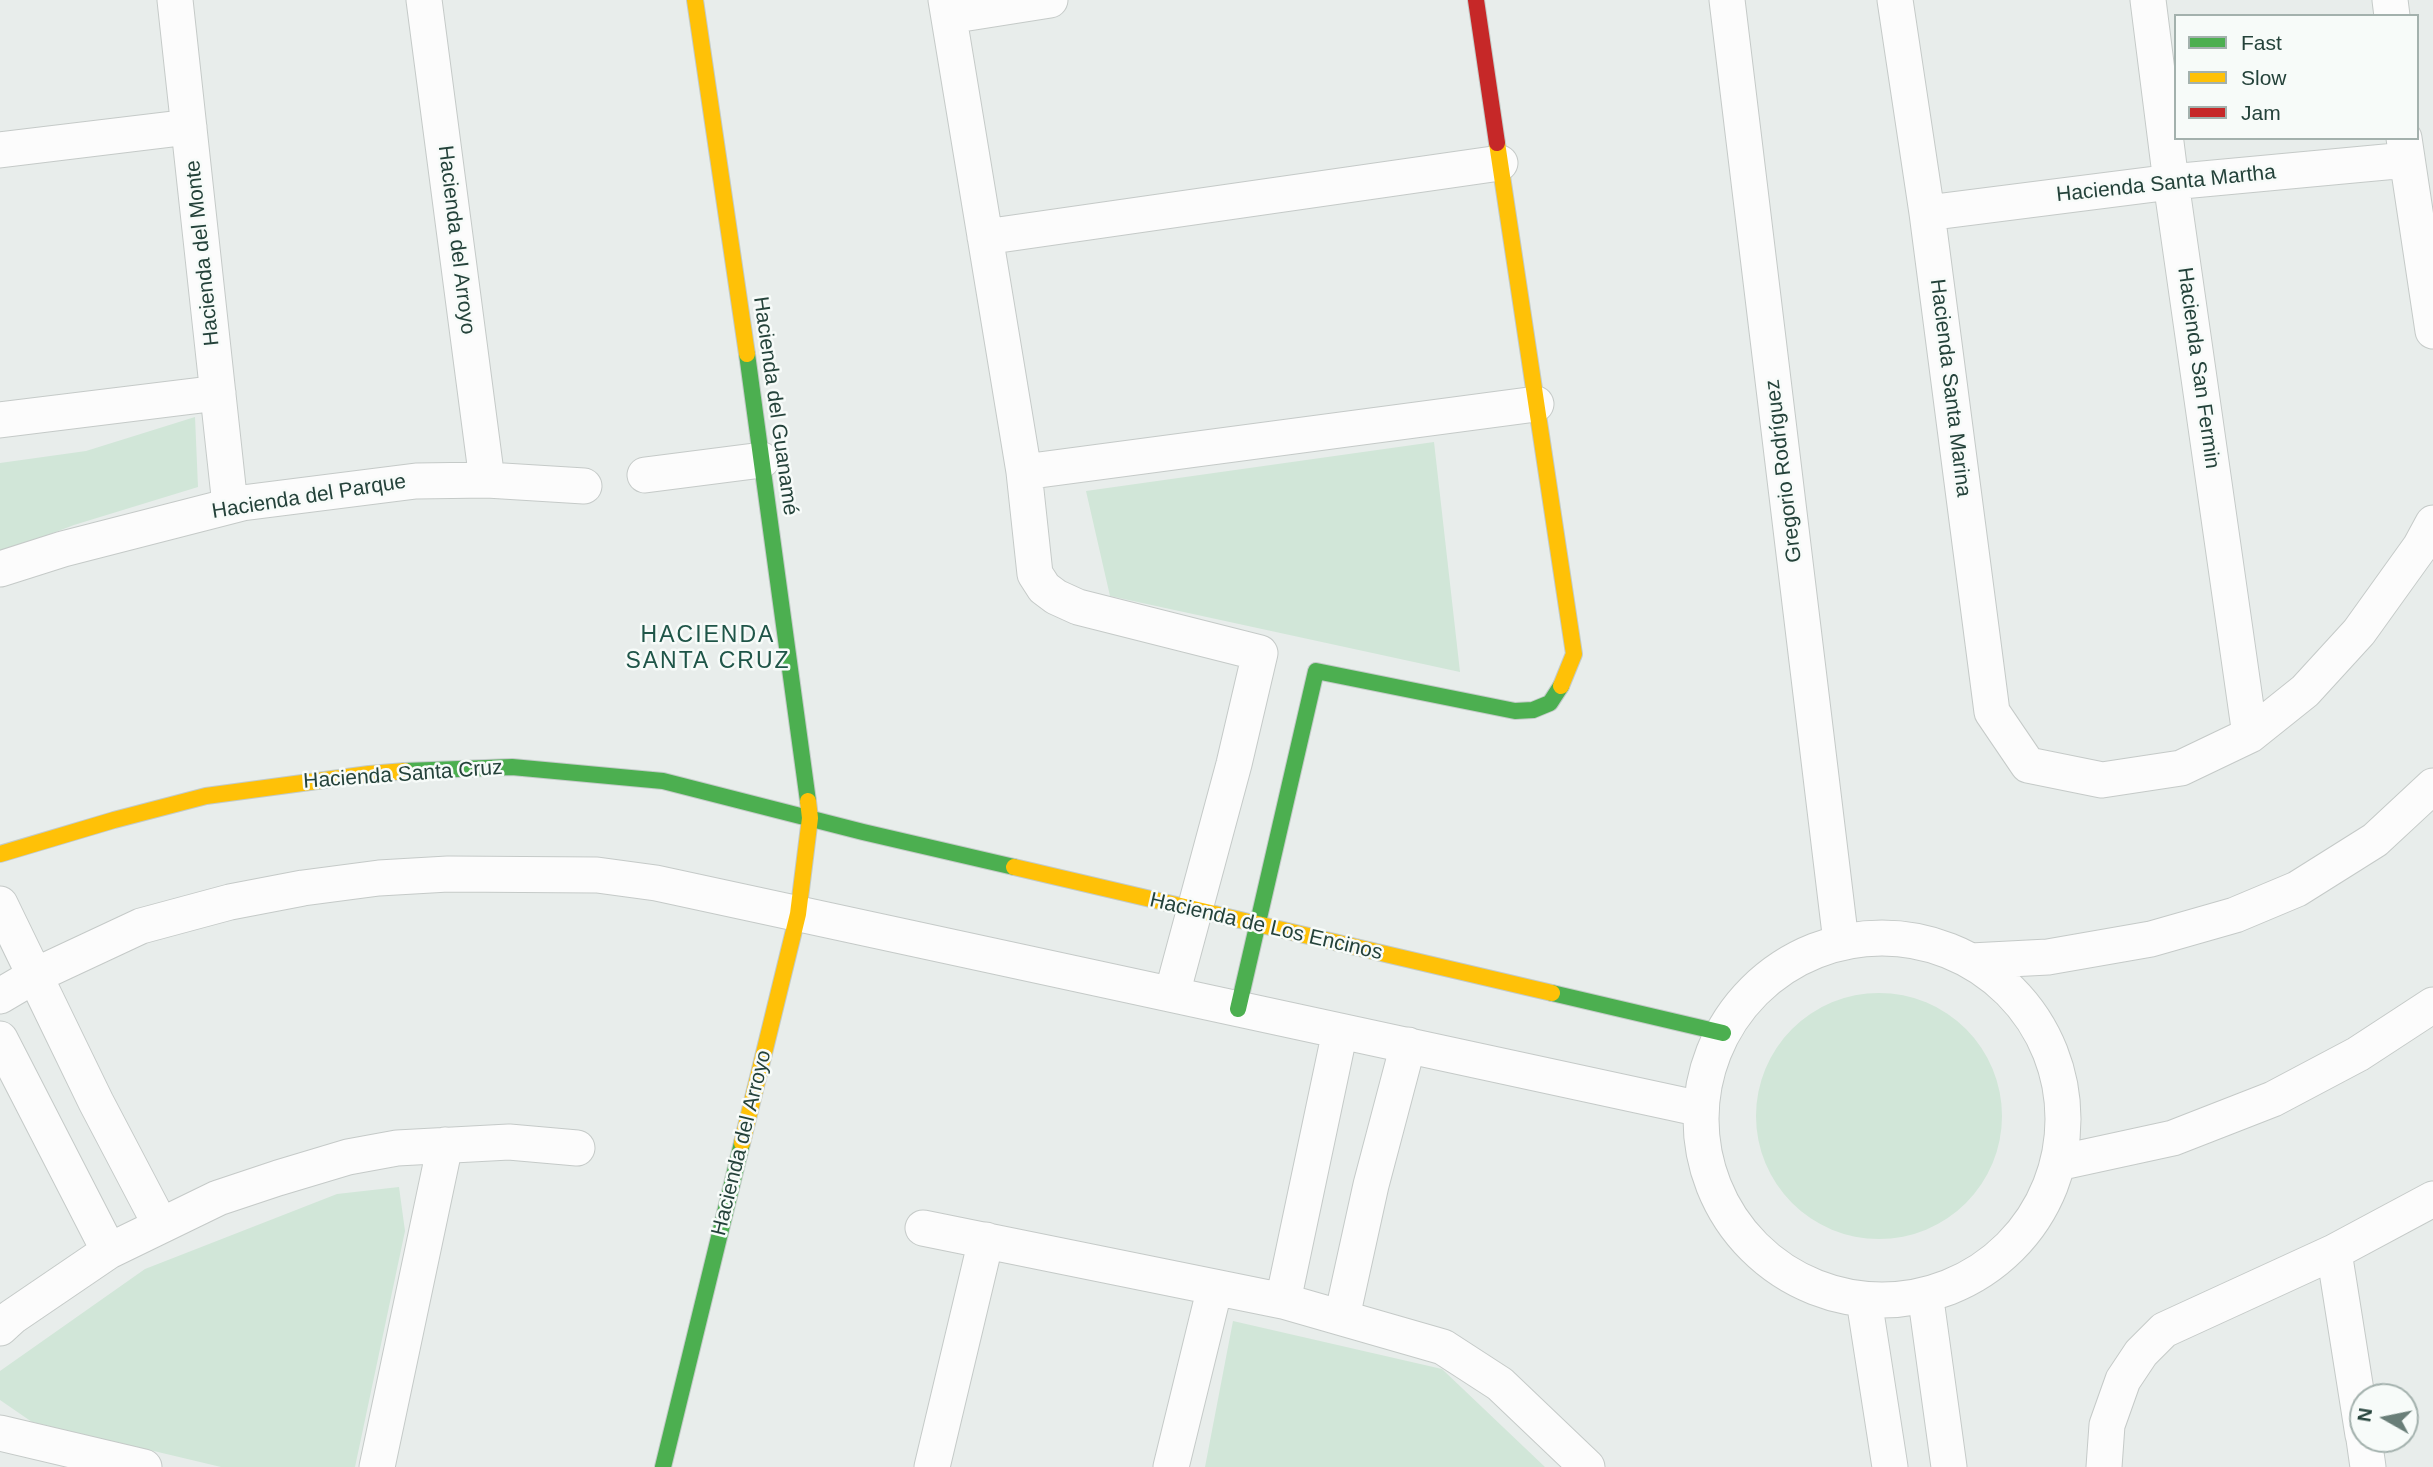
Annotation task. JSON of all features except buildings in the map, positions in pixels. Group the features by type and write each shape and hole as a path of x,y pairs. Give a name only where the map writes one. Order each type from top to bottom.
{"street":[{"name":"Hacienda del Monte","path":"175,0 230,505"},
{"name":"Hacienda del Arroyo","path":"425,0 486,480"},
{"name":"Hacienda del Guanamé","path":"695,0 762,460 810,818"},
{"path":"1050,0 947,8 1024,472 1035,574 1044,587 1056,597 1078,607 1260,653 1234,764 1172,994"},
{"path":"1238,1009 1316,671 1515,712 1533,710 1550,703 1564,682 1574,654 1476,0"},
{"name":"Gregorio Rodríguez","path":"1727,0 1841,942"},
{"name":"Hacienda Santa Marina","path":"1895,0 1927,213 1992,712 2028,765 2102,780 2181,768 2250,735"},
{"name":"Hacienda San Fermin","path":"2148,0 2171,182 2250,735"},
{"path":"0,150 189,127"},
{"path":"2405,149 2433,331"},
{"name":"Hacienda Santa Martha","path":"1927,213 2405,149"},
{"path":"985,237 1500,163"},
{"path":"0,420 218,393"},
{"path":"1024,472 1536,404"},
{"path":"645,475 762,460"},
{"name":"Hacienda del Parque","path":"0,569 63,549 230,505 416,481 486,480 584,486"},
{"path":"2250,735 2305,691 2359,632 2420,547 2433,523"},
{"name":"Hacienda Santa Cruz","path":"0,854 206,796 289,783 438,769 512,767 663,781 810,818"},
{"path":"1971,961 2048,957 2151,939 2235,915 2297,889 2375,840 2433,786"},
{"name":"Hacienda del Arroyo","path":"663,1467 798,914 810,818"},
{"name":"Hacienda de Los Encinos","path":"810,818 1723,1033"},
{"path":"0,996 34,976 141,926 255,897 379,878 448,874 597,874 656,883 1701,1109"},
{"path":"0,904 96,1102 160,1224"},
{"path":"1874,937 1908,939 1940,947 1971,961 1998,979 2022,1004 2041,1032 2054,1062 2062,1095 2063,1129 2058,1163 2047,1194 2031,1222 2010,1247 1985,1268 1926,1300 1864,1300 1833,1294 1805,1284 1778,1268 1755,1248 1735,1225 1719,1199 1708,1170 1701,1109 1705,1082 1723,1033 1739,1007 1760,985 1784,966 1841,942 1874,937"},
{"path":"2058,1163 2173,1138 2273,1099 2358,1054 2433,1005"},
{"path":"1283,1301 1340,1031"},
{"path":"0,1040 109,1251"},
{"path":"1342,1317 1371,1185 1408,1045"},
{"path":"0,1328 109,1251 160,1224 218,1198 348,1157 397,1148 509,1142 577,1148"},
{"path":"377,1467 445,1145"},
{"path":"2104,1467 2107,1425 2123,1380 2141,1353 2164,1329 2334,1252 2433,1199"},
{"path":"923,1228 1283,1301 1443,1347 1500,1384 1587,1467"},
{"path":"932,1467 986,1240"},
{"path":"2334,1252 2355,1383"},
{"path":"1171,1467 1215,1287"},
{"path":"1864,1300 1890,1467"},
{"path":"1926,1300 1949,1467"},
{"path":"0,1433 144,1467"}],"green space":[{"path":"195,417 198,487 74,525 0,553 0,463 86,451"},
{"path":"1434,442 1460,672 1110,596 1086,491"},
{"path":"1879,993 1903,995 1926,1002 1966,1029 1993,1069 2000,1092 2000,1140 1993,1163 1966,1203 1926,1230 1903,1237 1879,1239 1855,1237 1832,1230 1792,1203 1765,1163 1758,1140 1756,1116 1758,1092 1765,1069 1792,1029 1832,1002 1855,995"},
{"path":"399,1187 405,1231 355,1467 221,1467 32,1422 0,1400 0,1371 145,1269 337,1194"},
{"path":"1233,1321 1442,1369 1545,1467 1205,1467"}],"traffic: fast":[{"path":"747,354 808,801"},
{"path":"1238,1009 1316,671 1515,711 1533,710 1550,703 1561,686"},
{"path":"405,771 512,767 663,781 1014,867"},
{"path":"1552,993 1723,1033"},
{"path":"663,1467 742,1143"}],"traffic: slow":[{"path":"695,0 747,354"},
{"path":"1497,143 1574,654 1561,686"},
{"path":"0,854 206,796 405,771"},
{"path":"742,1143 798,914 810,818 808,801"},
{"path":"1014,867 1552,993"}],"traffic: jam":[{"path":"1476,0 1497,143"}],"district":[{"name":"HACIENDA SANTA CRUZ","path":"708,649"}]}
